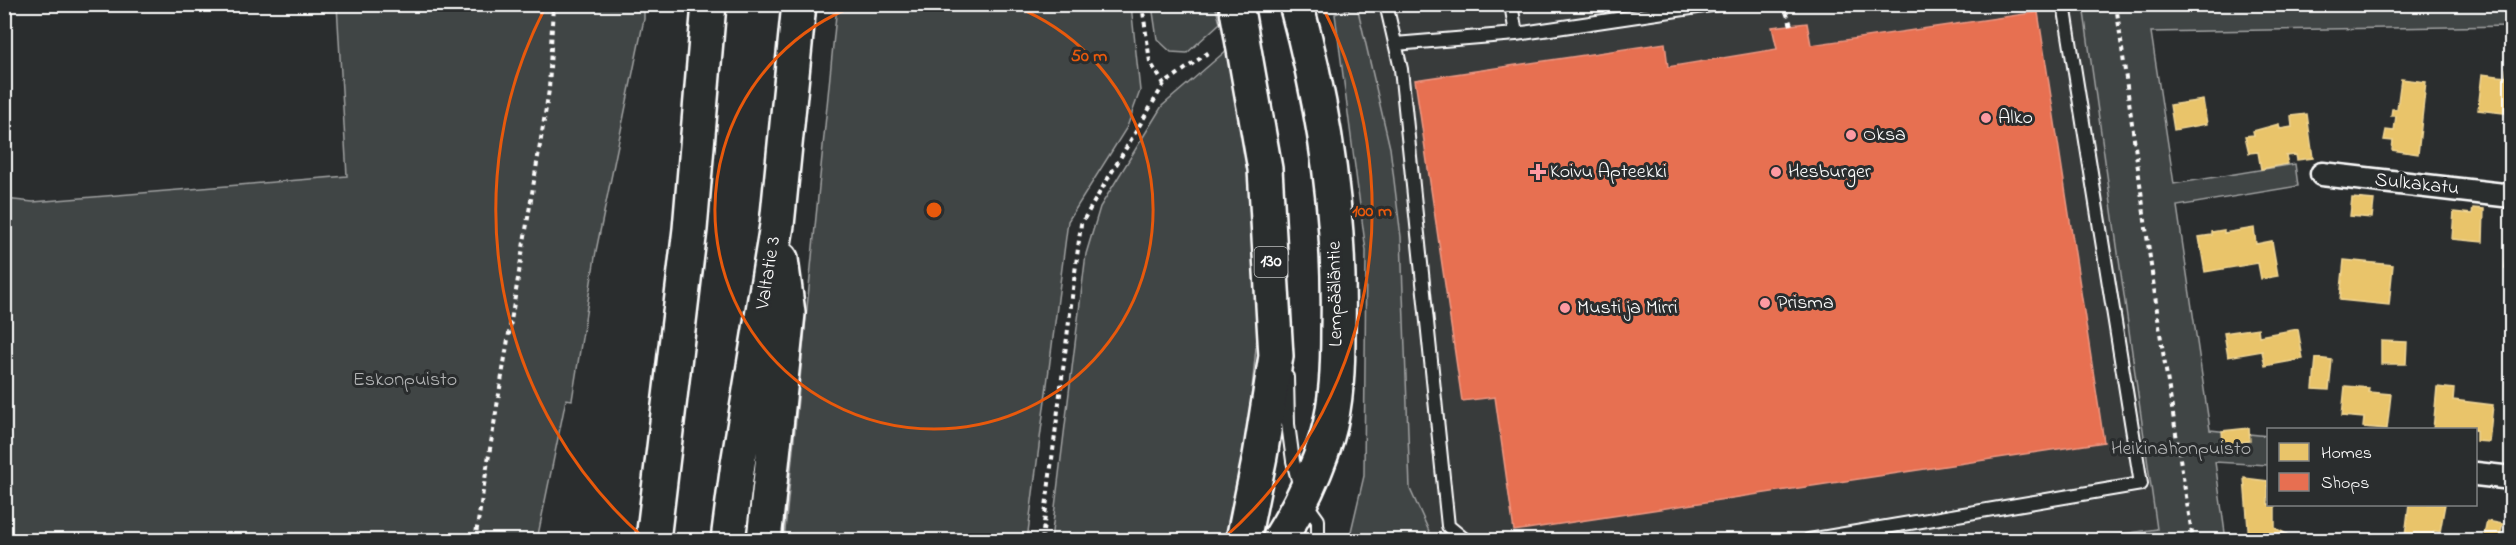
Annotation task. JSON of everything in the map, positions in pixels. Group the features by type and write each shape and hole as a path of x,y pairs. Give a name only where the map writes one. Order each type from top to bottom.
{"main road":[{"path":"653,540 690,229 709,4"},
{"name":"Valtatie 3","path":"728,540 738,464 777,225 800,4"},
{"name":"130","path":"1236,4 1265,169 1276,356 1260,456 1243,540"},
{"name":"Lempääläntie","path":"1279,540 1303,499 1327,436 1338,369 1339,292 1329,157 1312,66 1296,4"},
{"path":"764,540 788,313 777,225"},
{"path":"640,540 657,495"}],"street":[{"name":"Sulkakatu","path":"2322,174 2511,196"},
{"path":"2477,474 2511,478"}],"lane":[{"path":"1386,4 1401,69 1448,526 1465,540"},
{"path":"1512,4 1516,34"},
{"path":"1395,44 1516,34 1718,4"},
{"path":"1809,540 2141,484 2064,4"},
{"path":"1276,356 1287,377 1288,424 1293,461 1303,499 1318,520 1318,540"}],"path":[{"path":"475,540 549,90 553,4"},
{"path":"1142,4 1150,62 1164,84"},
{"path":"1783,4 1791,25"},
{"path":"2116,4 2143,210 2193,540"},
{"path":"1042,540 1081,224 1164,84 1212,50"}],"shaded area":[{"name":"Prisma","path":"1361,4 2083,5 2157,529 2083,540 1433,540 1410,489 1401,237 1390,148 1357,6"}],"green space":[{"name":"Eskonpuisto","path":"337,5 644,5 644,19 596,251 572,400 566,399 537,540 5,540 5,199 33,202 347,176"},
{"path":"837,5 1131,5 1140,91 1127,127 1068,221 1027,540 784,540"},
{"path":"1152,5 1215,5 1220,23 1187,53 1171,52 1157,39"},
{"name":"Heikinahonpuisto","path":"2083,5 2511,5 2511,26 2151,32 2174,184 2295,164 2298,186 2177,206 2210,430 2267,436 2267,465 2215,462 2226,540 2083,540 2157,529"},
{"path":"1357,6 1390,148 1401,237 1410,489 1433,540 1349,540 1364,476 1366,251 1335,14"},
{"path":"1228,49 1252,143 1261,295 1243,484 1228,540 1051,540 1086,254 1100,207 1162,106"}],"building: Homes":[{"path":"2509,46 2512,47 2512,114 2478,110 2482,74 2506,77"},
{"path":"2401,79 2426,82 2418,154 2392,150 2393,141 2384,140 2386,130 2394,131 2396,116 2391,116 2392,109 2397,109"},
{"path":"2203,100 2207,124 2174,130 2170,105"},
{"path":"2307,114 2313,158 2297,160 2296,155 2286,156 2288,164 2261,169 2258,152 2249,153 2245,136 2254,135 2253,131 2279,124 2280,129 2292,127 2291,116"},
{"path":"2352,198 2374,200 2372,218 2350,216"},
{"path":"2473,208 2484,209 2483,242 2452,239 2454,212 2472,214"},
{"path":"2254,228 2256,244 2272,241 2278,276 2261,279 2258,263 2205,272 2199,237 2224,230 2224,233"},
{"path":"2508,237 2512,238 2512,269 2505,268"},
{"path":"2344,260 2393,265 2389,305 2340,300"},
{"path":"2258,328 2259,336 2298,329 2303,359 2265,366 2262,351 2228,357 2224,333"},
{"path":"2381,341 2407,342 2406,364 2381,364"},
{"path":"2316,358 2332,360 2329,390 2313,389"},
{"path":"2345,386 2369,388 2368,392 2391,394 2387,428 2363,427 2364,418 2342,416"},
{"path":"2437,387 2454,389 2453,400 2493,405 2489,442 2477,441 2477,428 2433,428"},
{"path":"2249,428 2250,441 2223,444 2222,431"},
{"path":"2244,478 2267,481 2267,506 2275,506 2275,528 2288,535 2287,540 2249,540"},
{"path":"2409,506 2445,506 2440,532 2434,531 2432,540 2405,536"},
{"path":"2487,521 2503,524 2499,540 2483,540"}],"building: Shops":[{"name":"Prisma","path":"2038,12 2104,442 1514,531 1495,397 1462,401 1415,80 1665,43 1668,67 1777,49 1772,27 1807,23 1811,45"}],"place":[{"name":"Alko","path":"1986,118"},
{"name":"Oksa","path":"1851,135"},
{"name":"Koivu Apteekki","path":"1538,172"},
{"name":"Hesburger","path":"1776,172"},
{"name":"Prisma","path":"1765,303"},
{"name":"Musti ja Mirri","path":"1565,308"}]}
